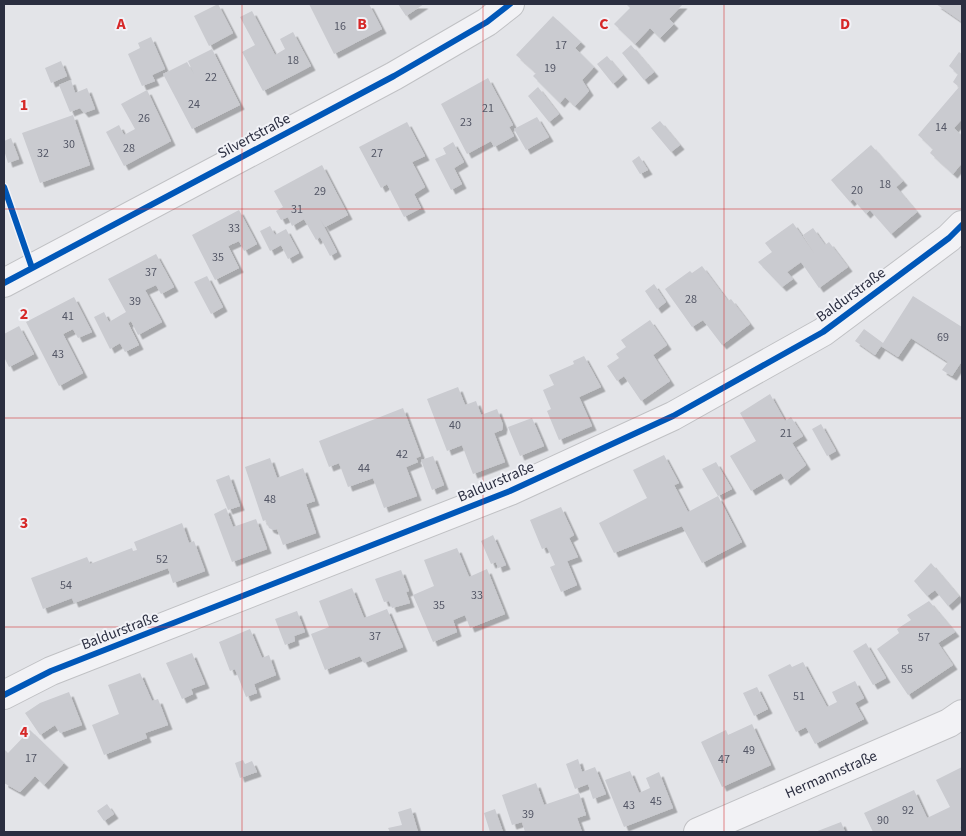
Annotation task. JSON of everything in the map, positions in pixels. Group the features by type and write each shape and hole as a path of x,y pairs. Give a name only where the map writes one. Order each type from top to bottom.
{"street":[{"name":"Silvertstraße","path":"4,283 394,76 486,22 510,4"},
{"name":"Baldurstraße","path":"4,694 51,671 510,491 673,416 823,332 958,239"},
{"name":"Hermannstraße","path":"698,832 949,723 962,714"}],"building":[{"path":"218,4 233,33 209,46 194,16"},
{"path":"309,4 369,4 382,29 334,54"},
{"path":"398,4 424,4 406,16"},
{"path":"626,4 683,4 669,19 674,24 660,38 650,28 635,44 614,24 630,8"},
{"path":"936,4 962,4 962,22"},
{"path":"252,11 275,55 285,49 280,39 293,32 311,66 263,91 242,52 255,45 240,17"},
{"path":"553,16 581,42 575,48 594,67 582,80 589,91 575,106 565,97 560,103 533,76 536,73 516,55"},
{"path":"151,37 165,69 152,75 155,81 142,86 128,54 140,48 138,43"},
{"path":"631,45 654,72 644,80 622,53"},
{"path":"212,49 240,105 192,129 163,74 187,62 194,74 188,61"},
{"path":"959,52 962,54 962,119 954,128 962,136 962,163 953,174 930,153 933,149 918,135 959,87 953,82 958,74 949,66"},
{"path":"607,56 623,75 613,84 597,64"},
{"path":"61,61 67,76 51,83 45,68"},
{"path":"488,78 513,125 509,127 514,136 494,147 491,141 467,154 441,104"},
{"path":"71,80 75,93 87,88 95,109 84,113 80,108 70,112 59,85"},
{"path":"538,87 559,114 549,122 528,96"},
{"path":"147,90 171,141 124,166 106,132 119,125 124,135 135,129 121,104"},
{"path":"73,115 90,165 40,183 22,133"},
{"path":"537,117 549,137 526,150 514,129"},
{"path":"660,121 680,145 671,152 651,128"},
{"path":"407,122 425,156 412,162 425,187 414,194 421,208 404,217 387,184 381,188 359,147"},
{"path":"11,138 19,159 8,163 4,150 4,141"},
{"path":"453,142 464,162 454,168 462,184 451,190 435,159 446,154 443,148"},
{"path":"871,145 903,181 896,187 917,212 891,234 870,210 866,214 853,199 850,202 831,180"},
{"path":"639,156 648,170 640,174 632,161"},
{"path":"322,165 348,215 325,227 320,219 337,252 330,256 320,237 316,240 304,219 292,226 288,217 281,220 276,211 283,207 274,191"},
{"path":"239,210 257,244 244,251 239,241 228,246 239,268 215,280 192,235"},
{"path":"793,223 814,253 803,235 813,228 825,245 829,242 848,267 819,288 801,262 787,272 793,279 782,287 758,262 772,252 765,243"},
{"path":"270,226 275,235 286,229 299,253 288,259 281,245 270,251 260,231"},
{"path":"156,254 174,287 161,294 156,285 145,290 162,322 138,335 131,321 128,323 139,345 125,352 120,343 110,349 94,317 104,312 109,322 126,312 108,279"},
{"path":"702,266 728,301 731,299 750,324 722,345 703,320 692,327 665,289 690,271 692,273"},
{"path":"207,276 223,307 211,314 194,282"},
{"path":"654,284 666,302 657,309 645,291"},
{"path":"913,296 962,327 962,361 952,376 942,370 948,362 911,338 898,357 881,346 875,355 855,341 864,329 883,343"},
{"path":"74,297 92,332 78,338 73,329 63,334 83,373 59,386 26,322"},
{"path":"650,320 667,345 653,355 670,381 641,401 624,376 617,381 607,366 619,358 616,354 626,347 621,340"},
{"path":"19,326 34,354 9,367 4,357 4,334"},
{"path":"584,356 601,387 579,397 592,426 559,440 547,411 551,409 543,390 554,385 549,375 574,364 573,361"},
{"path":"458,387 465,405 476,401 481,415 497,409 503,425 502,430 494,433 505,462 473,474 462,445 447,451 427,399"},
{"path":"770,394 785,421 791,417 803,436 792,443 806,465 786,481 781,473 751,491 730,456 756,441 740,413"},
{"path":"403,408 421,456 416,458 418,462 406,467 417,496 384,508 373,478 348,487 339,463 329,467 319,441"},
{"path":"532,418 544,446 520,456 508,427"},
{"path":"821,424 836,451 827,456 812,429"},
{"path":"664,455 679,483 674,485 688,512 718,496 742,542 702,563 682,526 614,553 599,523 647,498 633,470"},
{"path":"433,456 444,485 432,490 421,460"},
{"path":"270,458 277,478 303,468 315,501 306,504 316,533 283,545 277,529 269,528 266,520 263,521 245,467"},
{"path":"716,462 732,489 718,496 702,469"},
{"path":"229,475 240,506 228,510 216,480"},
{"path":"561,507 574,535 569,538 578,557 567,561 577,585 561,592 550,567 555,565 547,547 542,549 530,520"},
{"path":"226,508 233,527 256,519 267,549 232,562 214,514"},
{"path":"182,523 189,543 194,541 205,571 173,583 168,568 74,603 72,598 43,609 31,578 87,557 90,564 132,548 133,551 137,550 134,542"},
{"path":"493,535 506,565 498,568 496,562 491,564 481,541"},
{"path":"457,548 469,577 487,569 505,614 470,628 465,615 453,620 457,632 433,642 413,595 434,586 424,560"},
{"path":"931,563 959,596 948,606 935,590 927,596 914,581"},
{"path":"401,570 409,591 406,592 410,603 392,608 389,601 384,602 375,579"},
{"path":"352,588 364,618 387,609 403,647 364,663 360,656 325,670 311,634 329,627 319,601"},
{"path":"929,601 955,632 938,643 953,665 908,695 877,649 899,633 897,629 911,620 907,615"},
{"path":"297,611 305,632 294,636 295,641 285,645 275,619"},
{"path":"250,629 262,658 269,655 276,675 254,684 257,693 246,697 235,669 230,671 219,642"},
{"path":"866,643 886,678 873,685 853,651"},
{"path":"192,653 205,684 191,689 193,694 182,699 166,663"},
{"path":"803,662 827,707 837,702 832,692 855,681 864,698 855,703 864,719 815,744 806,727 796,732 768,675 790,664 792,667"},
{"path":"140,673 152,701 158,699 168,725 145,733 147,738 104,755 92,725 119,714 108,685"},
{"path":"757,687 768,709 754,716 743,693"},
{"path":"69,692 82,725 60,733 55,725 40,735 25,713 40,703"},
{"path":"752,724 771,765 722,787 701,742 726,730 728,735"},
{"path":"30,730 64,763 44,785 35,776 20,792 4,783 4,749 8,753"},
{"path":"578,759 582,772 595,767 606,794 593,799 588,784 575,789 566,764"},
{"path":"243,760 245,764 252,761 257,772 240,778 235,763"},
{"path":"962,767 962,826 960,827 962,832 873,832 864,813 914,790 927,818 950,807 936,780"},
{"path":"630,771 639,793 650,788 646,778 659,772 673,808 624,827 605,780"},
{"path":"536,783 544,805 579,793 586,815 577,818 582,832 525,832 522,822 512,825 502,795"},
{"path":"107,804 114,814 104,821 97,811"},
{"path":"411,808 418,832 390,832 388,828 402,825 398,812"},
{"path":"495,809 503,832 490,832 484,813"},
{"path":"841,822 845,832 815,832"}],"cycle path":[{"path":"4,283 394,76 487,22 510,4"},
{"path":"4,187 32,268"},
{"path":"4,695 51,671 510,491 673,416 823,332 949,238 962,225"}]}
